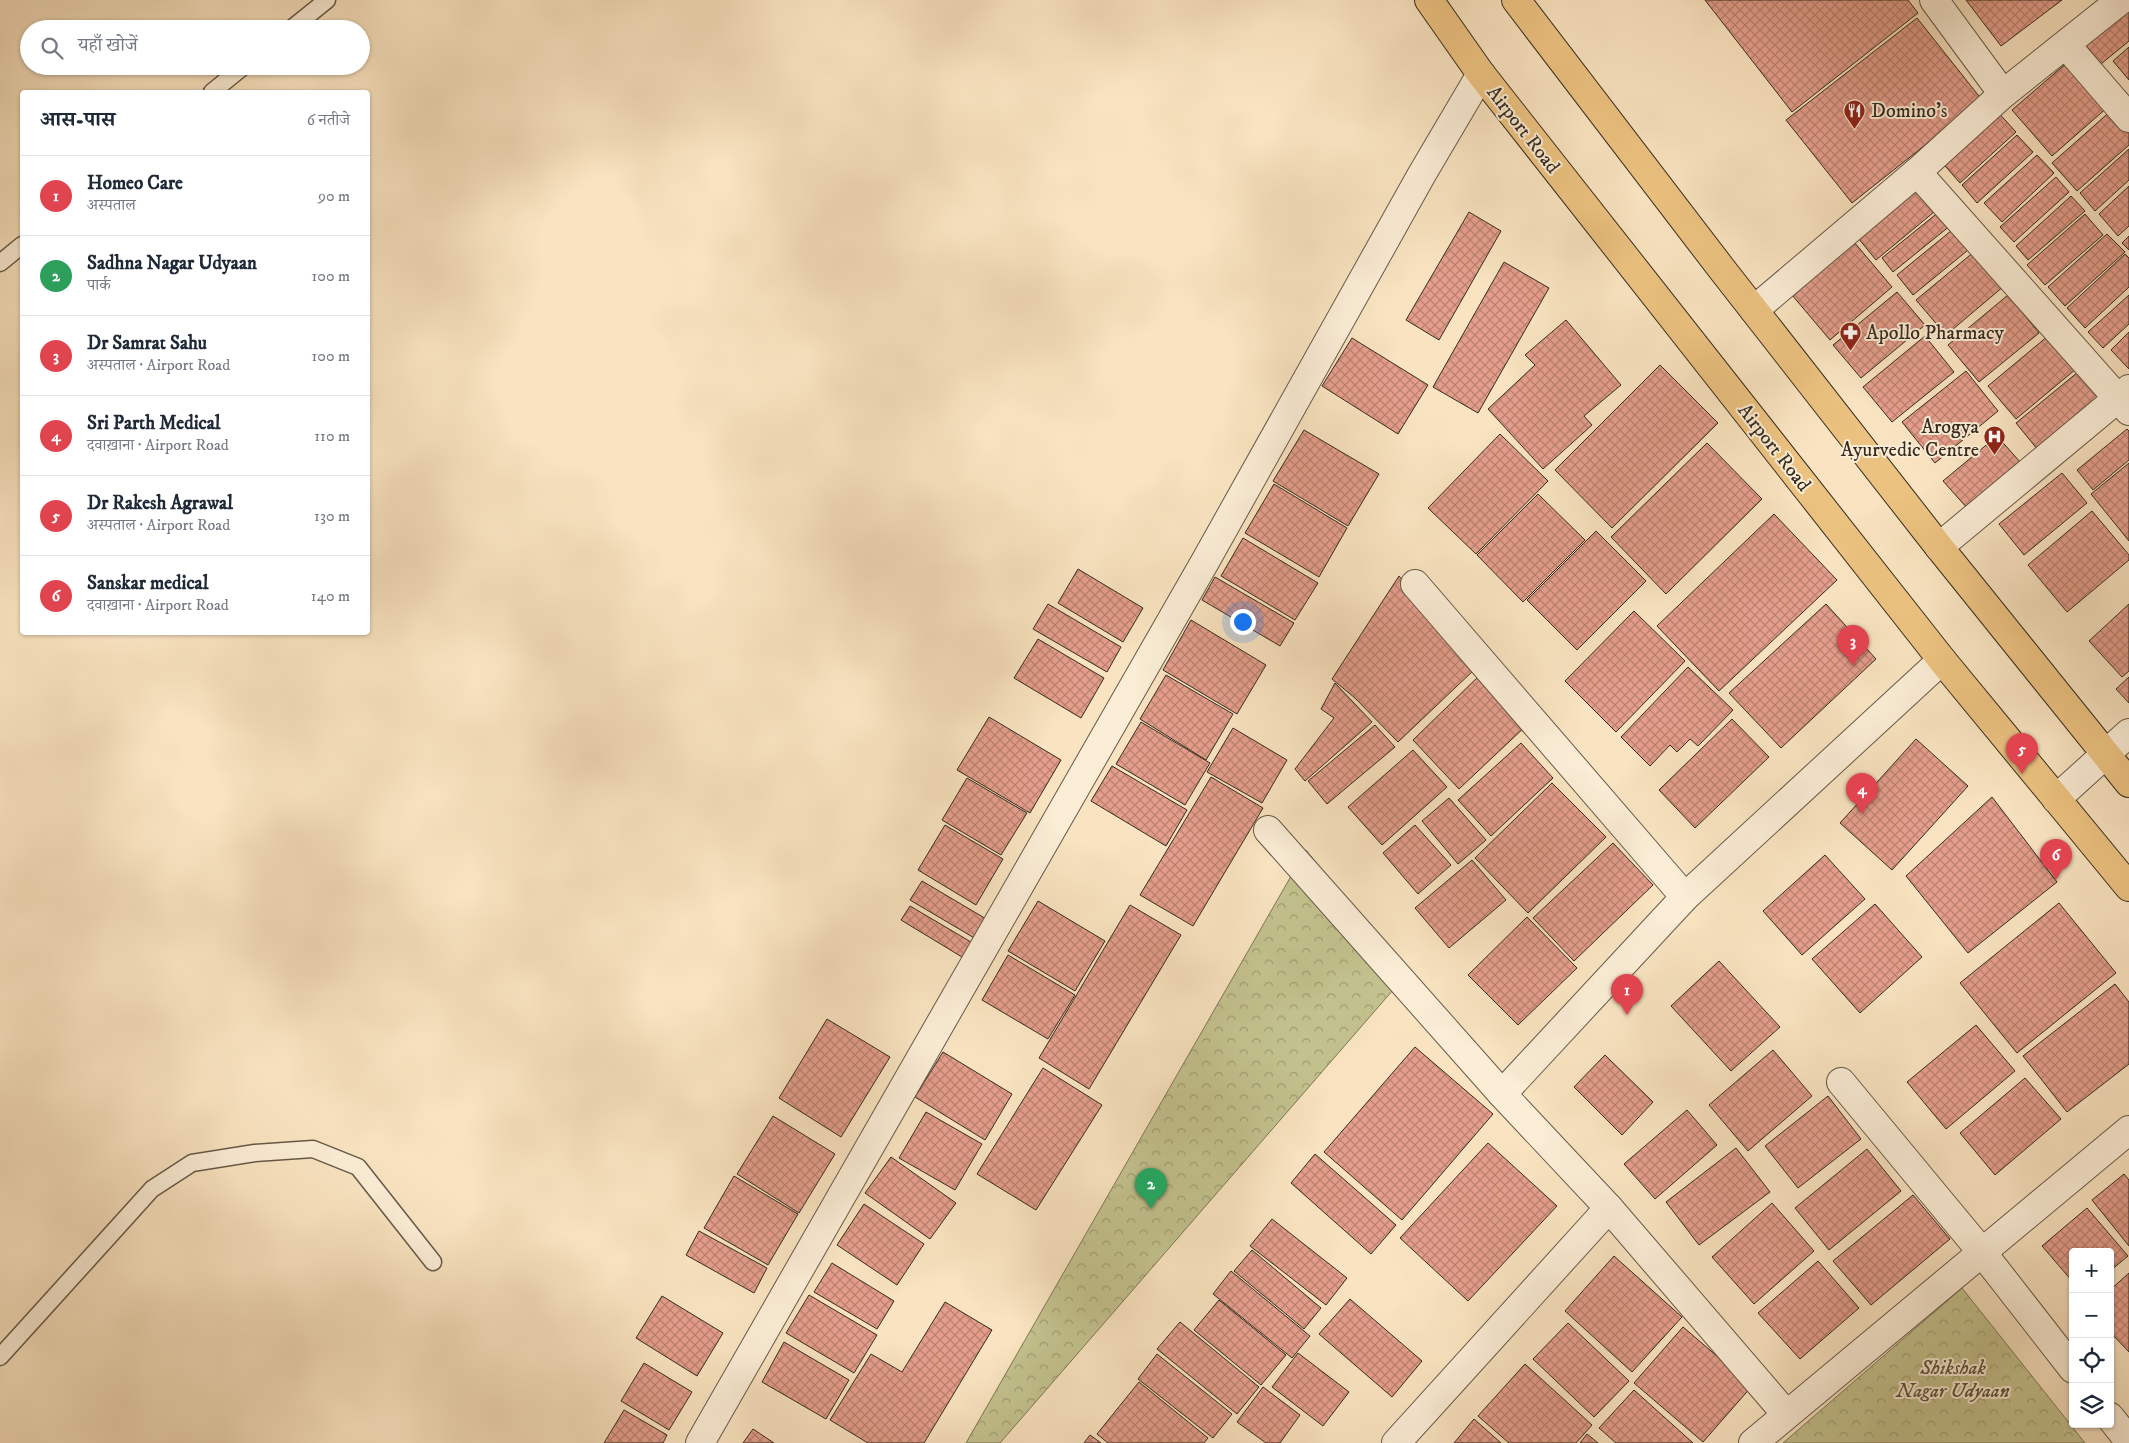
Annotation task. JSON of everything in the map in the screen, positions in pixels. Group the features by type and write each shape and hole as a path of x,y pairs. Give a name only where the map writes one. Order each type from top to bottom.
{"main road":[{"name":"Airport Road","path":"1429,0 1481,74 1942,660 2129,886"},
{"path":"1516,0 1939,547 2129,783"}],"street":[{"path":"1934,0 2003,94"},
{"path":"1754,310 1917,172 2003,94 2120,0"},
{"path":"2066,45 2129,118"},
{"path":"700,1443 1197,577 1422,174 1481,74"},
{"path":"1917,172 2125,400 1939,547"},
{"path":"1414,584 1686,897"},
{"path":"1502,1094 1686,897 1942,660"},
{"path":"2056,799 2129,733"},
{"path":"1268,830 1502,1094 1609,1208 1786,1414"},
{"path":"1841,1082 1981,1252 2069,1364"},
{"path":"1753,1443 2129,1130"},
{"path":"1396,1443 1609,1208"},
{"path":"2114,1422 2129,1441"}],"lane":[{"path":"302,20 326,0"},
{"path":"214,90 233,75"},
{"path":"0,263 20,247"},
{"path":"0,1358 152,1189 192,1163 255,1153 312,1148 358,1167 433,1262"}],"green space":[{"path":"1306,850 1406,975 1000,1443 966,1443"},
{"name":"Shikshak Nagar Udyaan","path":"1962,1288 2069,1423 2069,1428 2073,1428 2085,1443 1783,1443"}],"building":[{"path":"1705,0 1908,0 1918,13 1792,112"},
{"path":"1966,0 2062,0 2001,46"},
{"path":"2129,2 2129,41 2101,64 2082,41"},
{"path":"1917,18 1982,100 1852,203 1786,120"},
{"path":"2129,47 2129,80 2113,61"},
{"path":"2069,61 2109,106 2052,156 2012,110"},
{"path":"1995,109 2016,132 1960,183 1939,159"},
{"path":"2113,109 2129,127 2129,145 2077,191 2052,163"},
{"path":"2017,135 2033,152 1977,203 1962,185"},
{"path":"2129,149 2129,180 2095,211 2080,193"},
{"path":"2037,155 2054,173 2002,222 1984,203"},
{"path":"2056,177 2069,192 2014,242 2000,227"},
{"path":"1913,186 1934,212 1876,260 1854,233"},
{"path":"2129,186 2129,226 2118,236 2099,214"},
{"path":"2071,196 2085,211 2028,260 2016,246"},
{"path":"1940,211 1951,225 1893,272 1882,258"},
{"path":"1469,212 1501,231 1439,340 1406,320"},
{"path":"2085,214 2103,235 2045,285 2027,265"},
{"path":"1957,226 1973,246 1913,295 1897,275"},
{"path":"2107,234 2125,252 2065,306 2048,287"},
{"path":"2129,236 2129,250 2122,243"},
{"path":"1854,242 1892,287 1830,340 1792,295"},
{"path":"1975,251 2004,286 1946,335 1916,300"},
{"path":"2125,254 2129,258 2129,287 2085,328 2067,308"},
{"path":"1504,262 1549,288 1478,413 1433,387"},
{"path":"1897,292 1925,325 1861,378 1833,345"},
{"path":"2008,295 2039,333 1979,382 1948,345"},
{"path":"2129,295 2129,324 2103,348 2088,332"},
{"path":"1566,320 1621,385 1584,416 1592,425 1543,469 1488,409 1535,365 1525,355"},
{"path":"2129,332 2129,369 2111,350"},
{"path":"1925,336 1954,372 1892,422 1863,387"},
{"path":"2048,336 2076,369 2016,419 1988,386"},
{"path":"1352,338 1428,385 1398,434 1322,386"},
{"path":"1660,365 1718,423 1612,528 1555,470"},
{"path":"1966,371 1998,411 1935,463 1902,422"},
{"path":"2078,372 2099,399 2038,450 2016,423"},
{"path":"2127,429 2129,431 2129,460 2093,490 2077,470"},
{"path":"1304,430 1379,474 1348,526 1273,481"},
{"path":"1500,434 1548,481 1476,554 1428,508"},
{"path":"1997,436 2021,463 1968,509 1943,481"},
{"path":"1707,443 1762,499 1666,594 1611,537"},
{"path":"2129,463 2129,541 2091,494"},
{"path":"2062,473 2087,503 2024,555 1999,524"},
{"path":"1274,484 1347,528 1319,577 1245,533"},
{"path":"1538,494 1585,540 1523,602 1477,555"},
{"path":"2092,511 2129,555 2129,560 2067,612 2028,565"},
{"path":"1774,514 1837,580 1719,691 1657,626"},
{"path":"1596,531 1646,581 1577,650 1527,600"},
{"path":"1243,538 1318,583 1295,620 1221,576"},
{"path":"1078,569 1143,608 1123,642 1058,603"},
{"path":"1399,576 1422,601 1475,669 1398,742 1355,698 1332,679"},
{"path":"1215,577 1294,623 1280,646 1202,600"},
{"path":"1048,604 1121,647 1107,672 1033,629"},
{"path":"1826,604 1876,659 1781,748 1729,693"},
{"path":"2129,604 2129,671 2122,677 2089,641"},
{"path":"1634,611 1685,661 1616,732 1565,681"},
{"path":"1191,620 1266,665 1237,714 1163,670"},
{"path":"1038,639 1104,678 1081,718 1014,678"},
{"path":"1688,667 1733,710 1698,746 1690,739 1677,752 1670,745 1650,766 1621,737"},
{"path":"1481,674 1528,724 1459,789 1413,740"},
{"path":"1166,675 1233,714 1206,760 1140,719"},
{"path":"2129,677 2129,703 2116,689"},
{"path":"1335,683 1372,722 1305,781 1295,769 1334,718 1321,709"},
{"path":"989,717 1061,760 1030,813 957,770"},
{"path":"1732,719 1769,757 1695,828 1659,790"},
{"path":"1141,722 1210,763 1185,805 1116,764"},
{"path":"1375,725 1395,747 1327,804 1308,781"},
{"path":"1233,728 1287,760 1262,803 1207,772"},
{"path":"1916,739 1968,786 1892,870 1840,823"},
{"path":"1521,743 1553,778 1491,836 1458,800"},
{"path":"1413,750 1447,787 1382,845 1348,807"},
{"path":"1112,766 1187,810 1166,846 1091,801"},
{"path":"1211,777 1263,808 1193,926 1140,895"},
{"path":"967,778 1027,813 1001,855 942,820"},
{"path":"1552,783 1606,837 1528,913 1475,858"},
{"path":"1992,797 2057,882 1968,953 1906,876"},
{"path":"1449,798 1486,840 1458,864 1422,821"},
{"path":"945,825 1003,859 976,905 918,870"},
{"path":"1415,825 1451,865 1418,894 1383,853"},
{"path":"1613,843 1653,885 1574,961 1533,918"},
{"path":"1825,855 1865,899 1802,955 1763,911"},
{"path":"1472,860 1506,900 1449,948 1415,908"},
{"path":"922,881 988,920 976,939 910,900"},
{"path":"1038,901 1105,941 1075,991 1008,951"},
{"path":"2059,903 2116,973 2017,1053 1960,983"},
{"path":"1875,904 1922,957 1860,1013 1812,959"},
{"path":"1130,905 1181,935 1089,1089 1039,1058"},
{"path":"910,906 971,942 962,957 901,920"},
{"path":"1527,917 1577,968 1518,1025 1468,975"},
{"path":"1008,955 1075,995 1048,1039 982,1000"},
{"path":"1719,961 1780,1027 1731,1071 1671,1006"},
{"path":"2115,984 2129,1002 2129,1064 2067,1112 2023,1056"},
{"path":"827,1019 890,1057 841,1137 779,1098"},
{"path":"1976,1025 2015,1071 1946,1129 1907,1082"},
{"path":"1415,1047 1493,1114 1402,1220 1324,1152"},
{"path":"1773,1050 1812,1096 1748,1151 1709,1105"},
{"path":"943,1052 1012,1094 985,1140 915,1097"},
{"path":"1605,1055 1653,1102 1622,1135 1574,1087"},
{"path":"1043,1068 1102,1105 1036,1210 977,1174"},
{"path":"2025,1078 2061,1119 1995,1175 1960,1133"},
{"path":"1828,1096 1861,1139 1798,1188 1765,1146"},
{"path":"1687,1110 1717,1145 1655,1199 1624,1164"},
{"path":"926,1112 982,1144 955,1190 899,1158"},
{"path":"773,1116 835,1154 799,1213 737,1174"},
{"path":"1488,1143 1557,1206 1468,1301 1400,1238"},
{"path":"1736,1148 1770,1192 1699,1245 1666,1202"},
{"path":"1867,1149 1901,1191 1829,1250 1795,1208"},
{"path":"1315,1154 1396,1225 1371,1254 1291,1183"},
{"path":"891,1157 956,1203 930,1239 865,1193"},
{"path":"2124,1174 2129,1180 2129,1246 2092,1200"},
{"path":"734,1176 798,1214 768,1265 704,1228"},
{"path":"1913,1195 1950,1239 1871,1305 1833,1261"},
{"path":"1772,1203 1814,1251 1754,1304 1712,1257"},
{"path":"864,1204 924,1244 897,1285 837,1245"},
{"path":"2087,1208 2128,1256 2114,1268 2114,1248 2069,1248 2069,1277 2042,1246"},
{"path":"1272,1219 1347,1278 1326,1305 1250,1246"},
{"path":"699,1231 767,1268 754,1293 686,1255"},
{"path":"1252,1250 1321,1308 1304,1329 1234,1271"},
{"path":"1614,1256 1682,1317 1632,1372 1565,1311"},
{"path":"1818,1261 1859,1308 1800,1359 1758,1313"},
{"path":"832,1263 894,1301 877,1329 814,1292"},
{"path":"1231,1271 1310,1336 1292,1358 1213,1294"},
{"path":"2129,1273 2129,1352 2114,1336 2114,1286"},
{"path":"809,1295 877,1335 854,1373 786,1333"},
{"path":"662,1296 723,1333 697,1376 636,1338"},
{"path":"1350,1299 1422,1361 1392,1397 1319,1334"},
{"path":"1219,1300 1286,1355 1261,1385 1194,1330"},
{"path":"945,1302 992,1330 924,1443 868,1443 830,1420 871,1354 902,1372"},
{"path":"1180,1322 1259,1387 1237,1414 1157,1349"},
{"path":"1568,1323 1629,1381 1594,1417 1533,1359"},
{"path":"1683,1327 1752,1386 1703,1442 1634,1383"},
{"path":"784,1342 849,1380 826,1419 762,1382"},
{"path":"1298,1353 1349,1392 1323,1426 1272,1387"},
{"path":"1157,1354 1232,1414 1213,1438 1138,1379"},
{"path":"644,1363 692,1392 669,1430 621,1401"},
{"path":"1525,1364 1592,1425 1576,1443 1509,1443 1478,1416"},
{"path":"1139,1382 1208,1438 1204,1443 1108,1443 1097,1434"},
{"path":"1263,1387 1300,1415 1280,1443 1266,1443 1237,1422"},
{"path":"1634,1390 1693,1443 1616,1443 1599,1428"},
{"path":"624,1410 667,1435 663,1443 604,1443"},
{"path":"1474,1419 1501,1443 1454,1443"},
{"path":"753,1429 774,1443 743,1443"},
{"path":"1587,1434 1598,1443 1580,1443"},
{"path":"1090,1435 1101,1443 1084,1443"}],"place":[{"name":"Domino's","path":"1855,129"},
{"name":"Apollo Pharmacy","path":"1850,351"},
{"name":"Arogya Ayurvedic Centre","path":"1995,456"},
{"name":"Dr Samrat Sahu","path":"1853,666"},
{"name":"Dr Rakesh Agrawal","path":"2022,774"},
{"name":"Sri Parth Medical","path":"1862,814"},
{"name":"Sanskar medical","path":"2056,880"},
{"name":"Homeo Care","path":"1627,1015"},
{"name":"Sadhna Nagar Udyaan","path":"1151,1209"}]}
